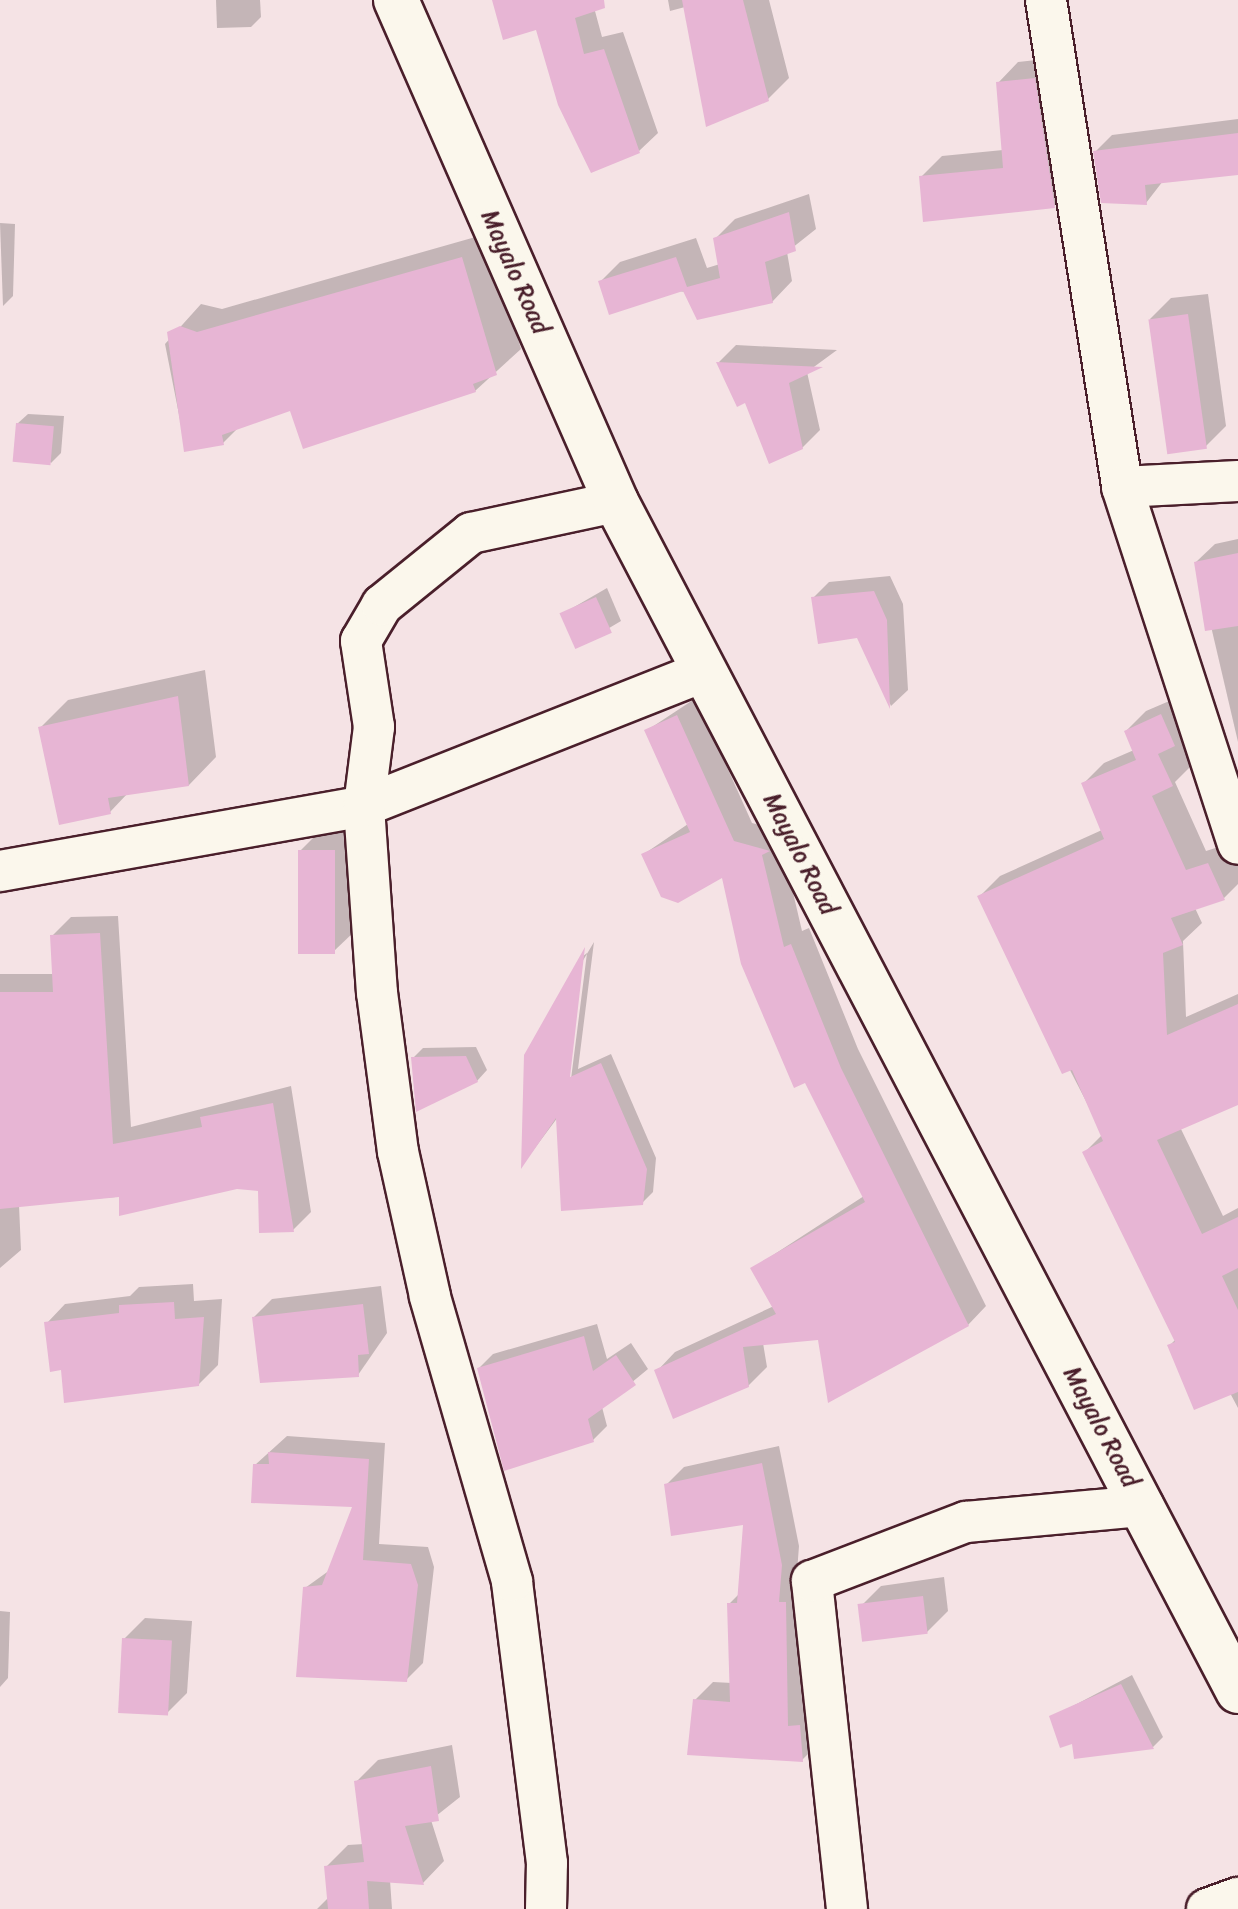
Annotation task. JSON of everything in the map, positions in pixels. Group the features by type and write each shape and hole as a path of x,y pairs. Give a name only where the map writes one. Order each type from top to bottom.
{"street":[{"name":"Mayalo Road","path":"396,0 616,502 1238,1691"},
{"path":"1046,0 1122,487 1238,844"},
{"path":"1122,487 1238,481"},
{"path":"546,1909 547,1863 512,1581 430,1296 398,1152 377,993 364,806 374,727 361,641 382,605 471,533 616,502"},
{"path":"0,871 364,806 705,671"},
{"path":"847,1909 812,1581 966,1522 1143,1506"},
{"path":"1207,1909 1238,1898"}],"building":[{"path":"492,0 604,0 605,8 575,18 584,54 604,49 640,153 591,173 558,105 536,30 503,40"},
{"path":"682,0 743,0 769,101 706,127"},
{"path":"1035,78 1055,208 923,222 919,176 1003,168 996,82"},
{"path":"1238,133 1238,175 1145,185 1147,205 1101,203 1093,151"},
{"path":"789,212 796,251 765,262 773,303 697,320 683,291 609,315 598,281 676,257 687,287 720,278 713,238"},
{"path":"462,257 497,375 473,384 476,392 303,449 290,411 222,435 224,445 184,452 167,332 180,326 197,332"},
{"path":"1188,314 1207,449 1167,454 1148,320"},
{"path":"716,362 823,367 789,383 803,449 769,464 745,403 737,407"},
{"path":"16,423 54,426 50,465 13,462"},
{"path":"1238,553 1238,626 1205,631 1194,562"},
{"path":"874,591 887,620 890,709 857,638 818,644 811,597"},
{"path":"596,597 612,633 575,649 559,613"},
{"path":"178,696 189,786 108,798 111,814 59,825 38,727"},
{"path":"1161,714 1175,746 1158,754 1173,786 1152,796 1186,870 1208,863 1225,900 1171,918 1183,945 1163,953 1167,1035 1238,1004 1238,1105 1157,1140 1202,1234 1238,1217 1238,1268 1222,1276 1238,1310 1238,1392 1194,1410 1167,1345 1175,1342 1082,1152 1103,1141 1072,1070 1062,1074 977,896 1104,839 1081,783 1136,760 1124,731"},
{"path":"677,715 734,841 770,851 762,855 784,947 791,944 841,1068 969,1326 828,1403 818,1340 743,1347 749,1387 673,1419 654,1370 776,1314 750,1268 865,1202 805,1083 794,1088 741,964 722,878 678,903 661,897 641,854 690,832 644,730"},
{"path":"298,850 335,850 335,954 298,954"},
{"path":"100,933 113,1144 202,1127 200,1117 273,1103 294,1232 259,1233 258,1191 237,1189 119,1216 119,1197 0,1209 0,992 53,992 50,935"},
{"path":"585,947 570,1077 601,1063 647,1169 643,1205 561,1211 556,1118 521,1169 524,1055"},
{"path":"466,1056 478,1082 416,1112 411,1057"},
{"path":"174,1302 175,1319 204,1317 199,1386 64,1403 61,1370 50,1372 44,1322 119,1313 119,1305"},
{"path":"363,1304 369,1354 358,1355 359,1377 260,1383 252,1317"},
{"path":"584,1336 593,1371 616,1355 636,1385 588,1419 594,1442 504,1471 477,1368"},
{"path":"268,1452 369,1459 363,1560 411,1564 418,1585 407,1682 296,1677 303,1587 322,1585 352,1507 251,1503 253,1464 269,1464"},
{"path":"762,1463 782,1565 779,1602 786,1602 788,1726 800,1725 803,1762 687,1755 693,1699 730,1702 727,1603 737,1603 743,1525 671,1536 664,1484"},
{"path":"923,1596 928,1634 862,1642 857,1604"},
{"path":"122,1638 172,1641 168,1716 118,1713"},
{"path":"1121,1684 1154,1749 1074,1759 1072,1744 1060,1748 1049,1716"},
{"path":"431,1766 439,1821 405,1826 424,1885 367,1881 369,1909 328,1909 324,1866 364,1862 354,1781"}]}
